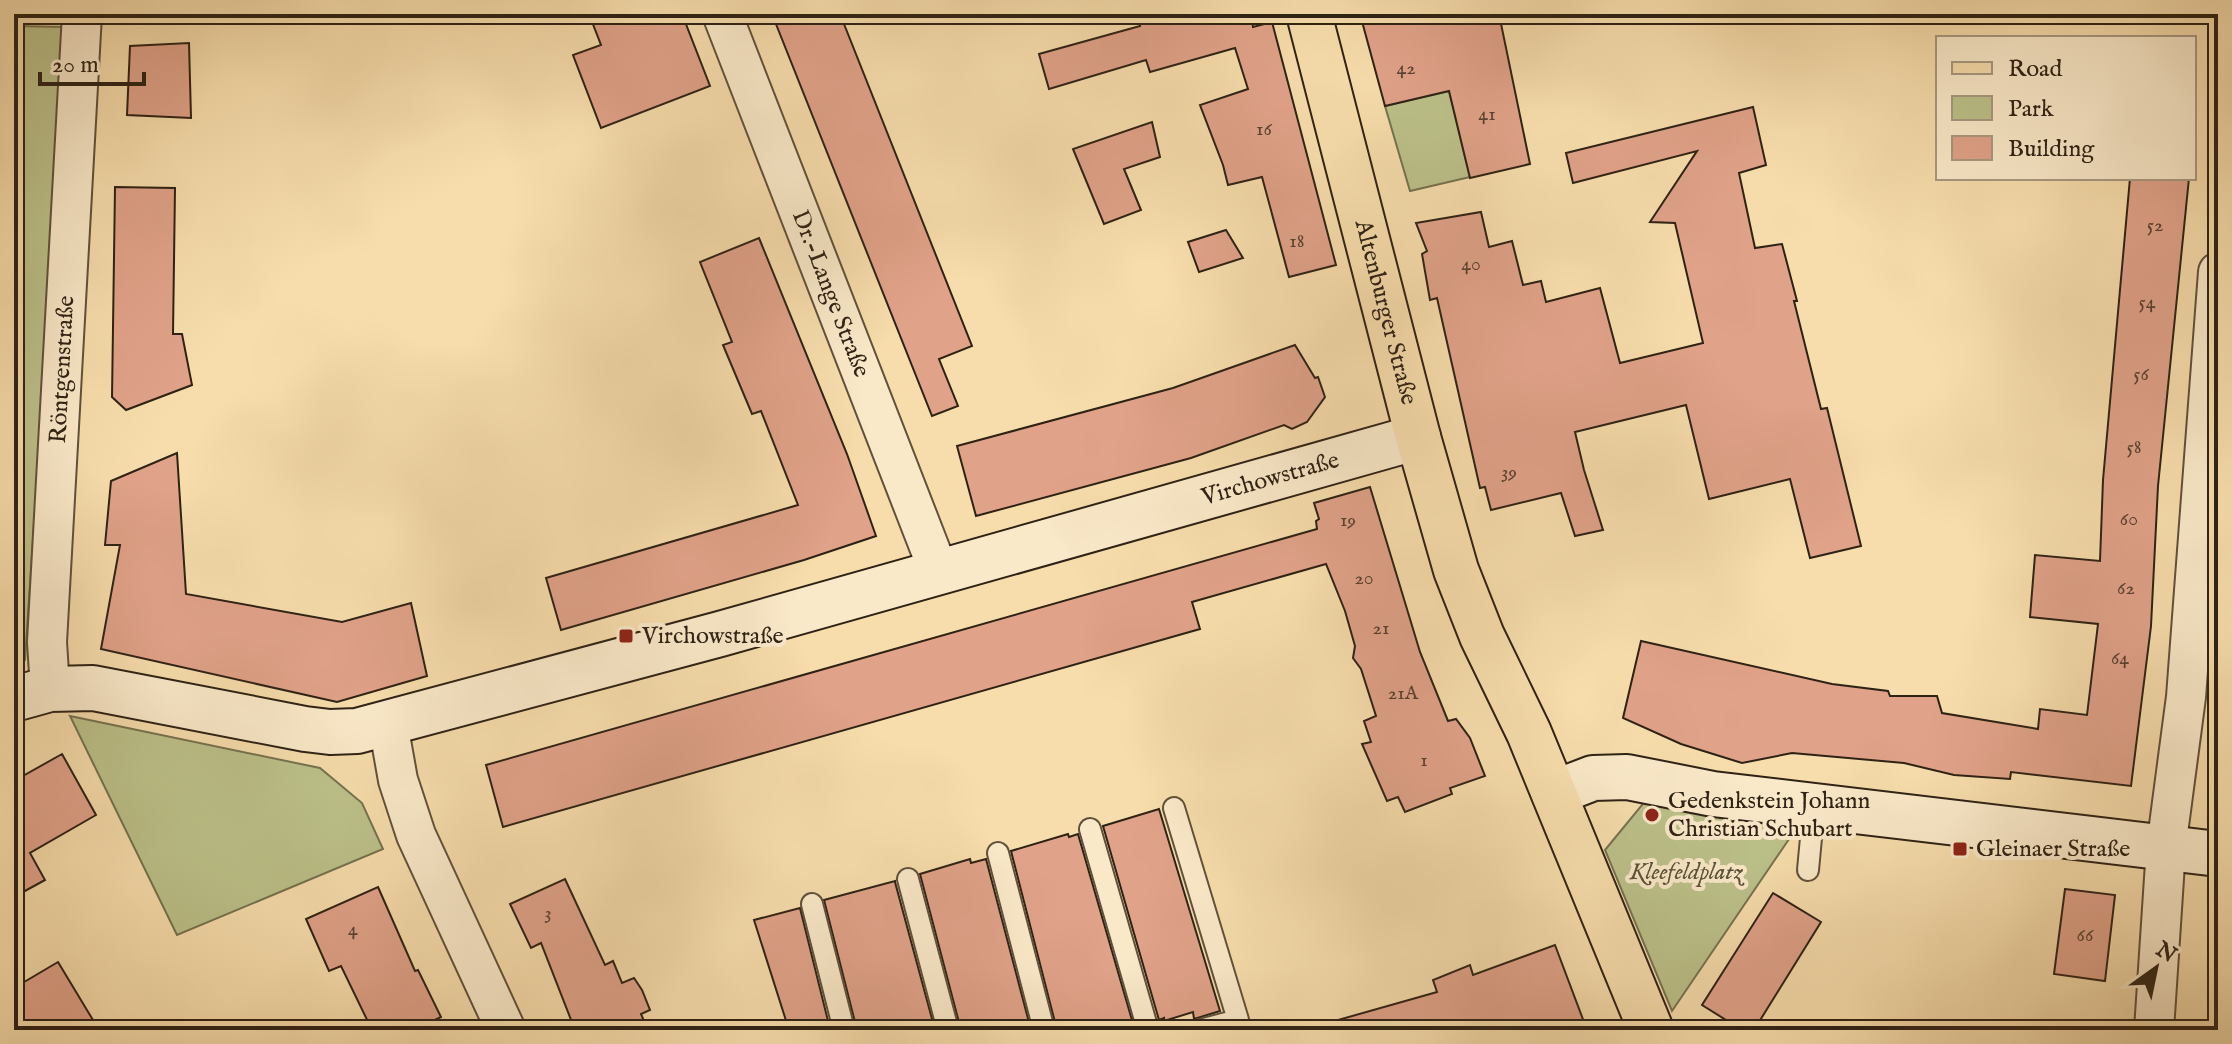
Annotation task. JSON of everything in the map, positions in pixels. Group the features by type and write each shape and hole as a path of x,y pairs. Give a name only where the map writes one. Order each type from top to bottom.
{"main road":[{"name":"Altenburger Straße","path":"1309,14 1418,437 1456,570 1554,793"},
{"path":"1554,793 1651,1030"}],"street":[{"name":"Röntgenstraße","path":"32,694 47,642 82,14"},
{"name":"Dr.-Lange Straße","path":"722,14 939,572"},
{"path":"2154,1030 2166,848 2186,697 2213,392 2218,272"},
{"name":"Virchowstraße","path":"32,694 85,688 330,732 357,731 1418,437"},
{"path":"388,724 398,780 416,835 506,1030"},
{"path":"1554,793 1593,778 1610,776 1814,806 2218,854"}],"lane":[{"path":"1808,870 1814,806"},
{"path":"1174,808 1238,1020 1200,1030"},
{"path":"1090,829 1148,1030"},
{"path":"998,853 1044,1030"},
{"path":"908,879 948,1030"},
{"path":"812,904 844,1030"}],"green space":[{"path":"14,26 67,27 25,660 14,669"},
{"path":"1449,91 1470,177 1410,191 1385,106"},
{"path":"70,716 320,768 362,803 383,849 177,935"},
{"name":"Kleefeldplatz","path":"1646,800 1802,820 1672,1011 1605,850"}],"building":[{"path":"589,14 682,14 710,86 601,128 573,55 601,45"},
{"path":"772,14 840,14 972,346 939,359 958,406 932,416"},
{"path":"1137,14 1251,14 1253,27 1272,22 1336,265 1289,277 1262,177 1228,185 1200,105 1248,89 1235,48 1150,72 1146,60 1049,89 1039,54 1140,26"},
{"path":"1360,14 1499,14 1530,164 1470,178 1449,91 1385,106"},
{"path":"189,43 191,118 127,115 130,46"},
{"path":"1753,107 1766,165 1739,173 1755,248 1782,244 1821,409 1827,408 1861,546 1810,558 1790,479 1709,499 1686,405 1575,432 1603,530 1575,536 1561,493 1491,510 1485,487 1480,488 1437,298 1430,300 1422,254 1427,251 1416,223 1481,212 1489,247 1512,241 1523,285 1541,281 1546,302 1600,288 1620,363 1703,343 1675,223 1650,222 1697,151 1573,183 1566,153"},
{"path":"1152,122 1160,157 1124,169 1141,210 1104,224 1073,149"},
{"path":"2130,180 2189,180 2158,486 2151,626 2131,786 2011,772 2010,779 1954,775 1904,763 1792,753 1742,763 1681,744 1623,718 1641,641 1832,684 1888,691 1890,696 1937,696 1942,713 2038,729 2040,709 2087,715 2098,624 2030,617 2035,555 2100,561 2103,480"},
{"path":"115,187 175,188 173,334 182,334 192,385 126,410 112,397"},
{"path":"1226,230 1243,258 1199,272 1188,242"},
{"path":"759,238 847,454 876,536 804,560 561,630 546,578 798,505 761,411 752,414 723,345 732,342 700,262"},
{"path":"1295,345 1315,378 1318,377 1325,397 1307,422 1292,429 1284,425 1191,458 976,516 957,446 1173,388"},
{"path":"177,453 186,594 342,622 411,603 427,676 337,702 101,649 120,545 105,545 111,481"},
{"path":"1370,487 1420,652 1448,721 1456,719 1470,738 1485,776 1450,788 1452,794 1405,812 1398,797 1387,801 1362,744 1371,742 1364,721 1376,716 1361,669 1353,658 1355,646 1345,611 1326,564 1192,602 1200,629 503,827 486,765 1317,529 1316,521 1319,519 1314,503"},
{"path":"62,754 96,815 30,853 45,880 14,897 14,781"},
{"path":"1159,809 1220,1011 1194,1019 1193,1012 1159,1020 1103,826"},
{"path":"1068,834 1069,837 1078,834 1134,1027 1124,1030 1057,1030 1011,851"},
{"path":"970,859 971,863 986,859 1031,1030 961,1030 920,874"},
{"path":"565,879 605,965 613,961 622,983 634,978 642,990 650,1010 641,1014 648,1030 575,1030 541,943 531,948 510,904"},
{"path":"895,881 935,1030 860,1030 855,1022 824,900"},
{"path":"378,887 415,971 418,970 441,1017 414,1030 372,1030 341,966 329,971 306,919"},
{"path":"2065,889 2115,895 2105,981 2054,974"},
{"path":"1773,893 1821,922 1754,1030 1742,1030 1702,1005"},
{"path":"800,908 830,1029 827,1030 789,1030 754,920"},
{"path":"1555,945 1587,1030 1332,1030 1331,1022 1437,992 1433,980 1470,965 1473,975"},
{"path":"58,962 99,1030 14,1030 14,988"}],"place":[{"name":"Virchowstraße","path":"626,636"},
{"name":"Gedenkstein Johann Christian Schubart","path":"1652,815"},
{"name":"Gleinaer Straße","path":"1960,849"}]}
